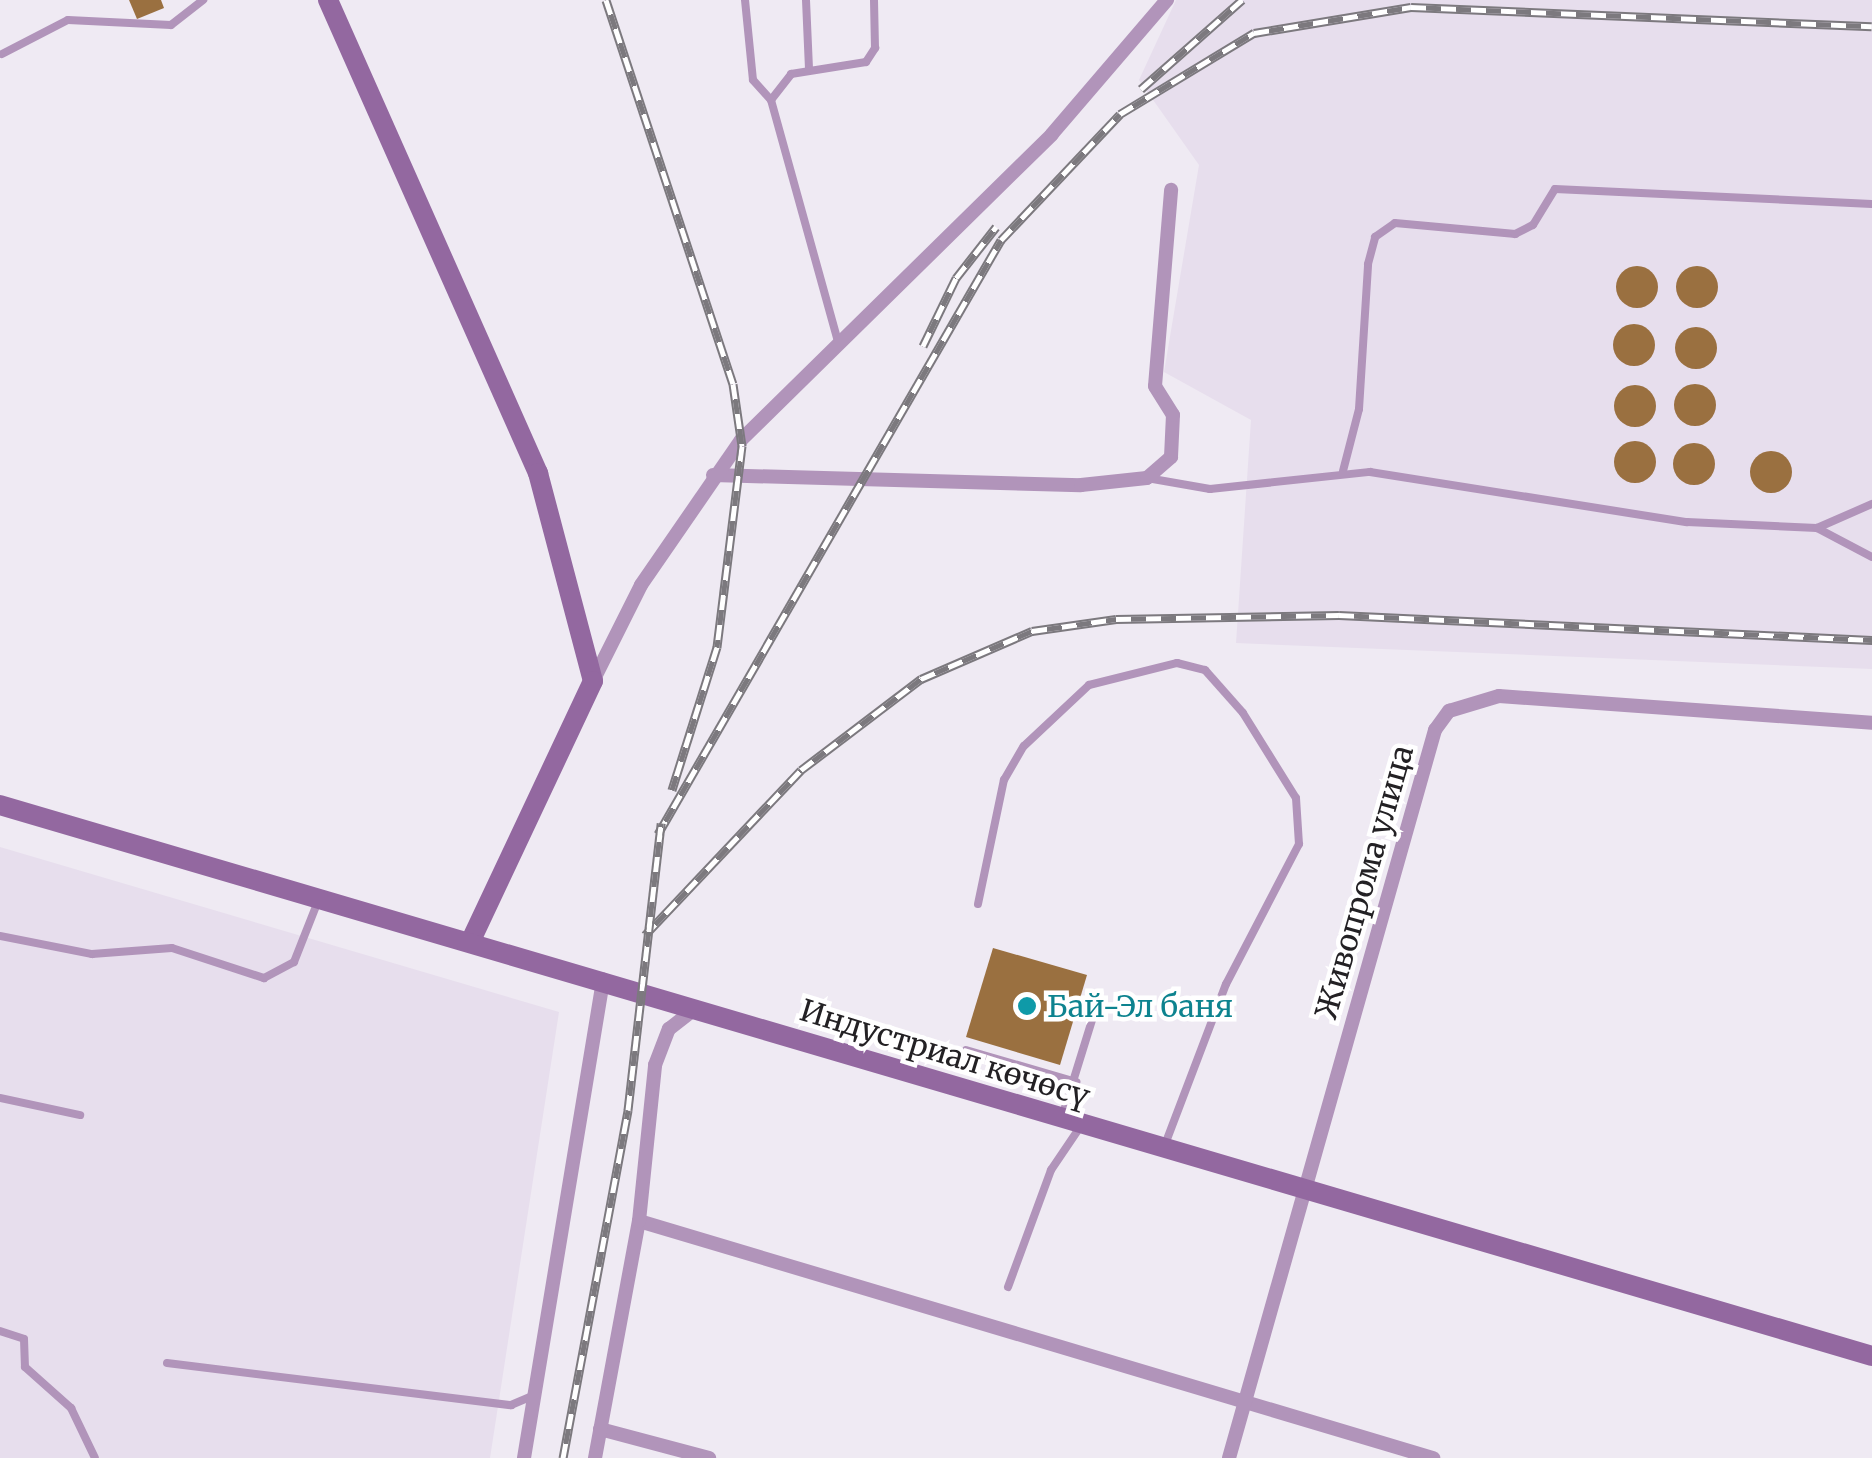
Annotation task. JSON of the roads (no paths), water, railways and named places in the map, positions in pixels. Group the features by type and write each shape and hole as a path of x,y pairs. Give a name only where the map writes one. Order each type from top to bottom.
{"main road":[{"path":"328,0 538,473 594,681 470,940"},
{"name":"Индустриал көчөсү","path":"0,805 603,978 1070,1124 1872,1356"}],"street":[{"path":"594,681 712,475 838,340 1052,134 1167,0"},
{"path":"712,475 1147,478 1171,457 1173,415 1155,386 1171,190"},
{"name":"Живопрома улица","path":"1304,1193 1435,730 1448,710 1499,696 1872,723"},
{"path":"524,1458 538,1393 603,978"},
{"path":"595,1458 639,1221 655,1064 668,1028 696,1007"},
{"path":"1229,1458 1304,1193"},
{"path":"639,1221 1433,1458"},
{"path":"600,1429 710,1458"}],"lane":[{"path":"2,54 68,20 171,25 203,0"},
{"path":"745,0 753,80 771,100 838,340"},
{"path":"806,0 809,69"},
{"path":"771,100 790,74 866,62 875,48 874,0"},
{"path":"1342,472 1359,409 1368,264 1375,237 1395,224 1515,234 1534,225 1555,189 1872,204"},
{"path":"1147,478 1210,488 1342,472 1686,522 1817,528 1872,557"},
{"path":"1817,528 1872,504"},
{"path":"978,904 1004,780 1024,746 1088,685 1177,663 1206,670 1242,713 1296,798 1299,844 1226,984 1163,1151"},
{"path":"0,936 92,954 172,948 264,978 294,962 320,897"},
{"path":"1008,1287 1070,1124 1092,1020"},
{"path":"966,1050 1076,1082"},
{"path":"0,1098 80,1115"},
{"path":"0,1330 24,1339 26,1367 71,1408 94,1458"},
{"path":"167,1362 511,1405 538,1393"}],"railway":[{"path":"606,0 733,384 742,446 717,647 672,790"},
{"path":"1141,89 1242,0"},
{"path":"658,834 1001,240 1120,114 1254,33 1411,7 1872,26"},
{"path":"923,346 956,278 996,227"},
{"path":"645,935 801,770 921,679 1032,631 1116,619 1339,615 1872,640"},
{"path":"563,1458 628,1110 661,823"}],"place":[{"name":"Бай-Эл баня","path":"1027,1006"}]}
